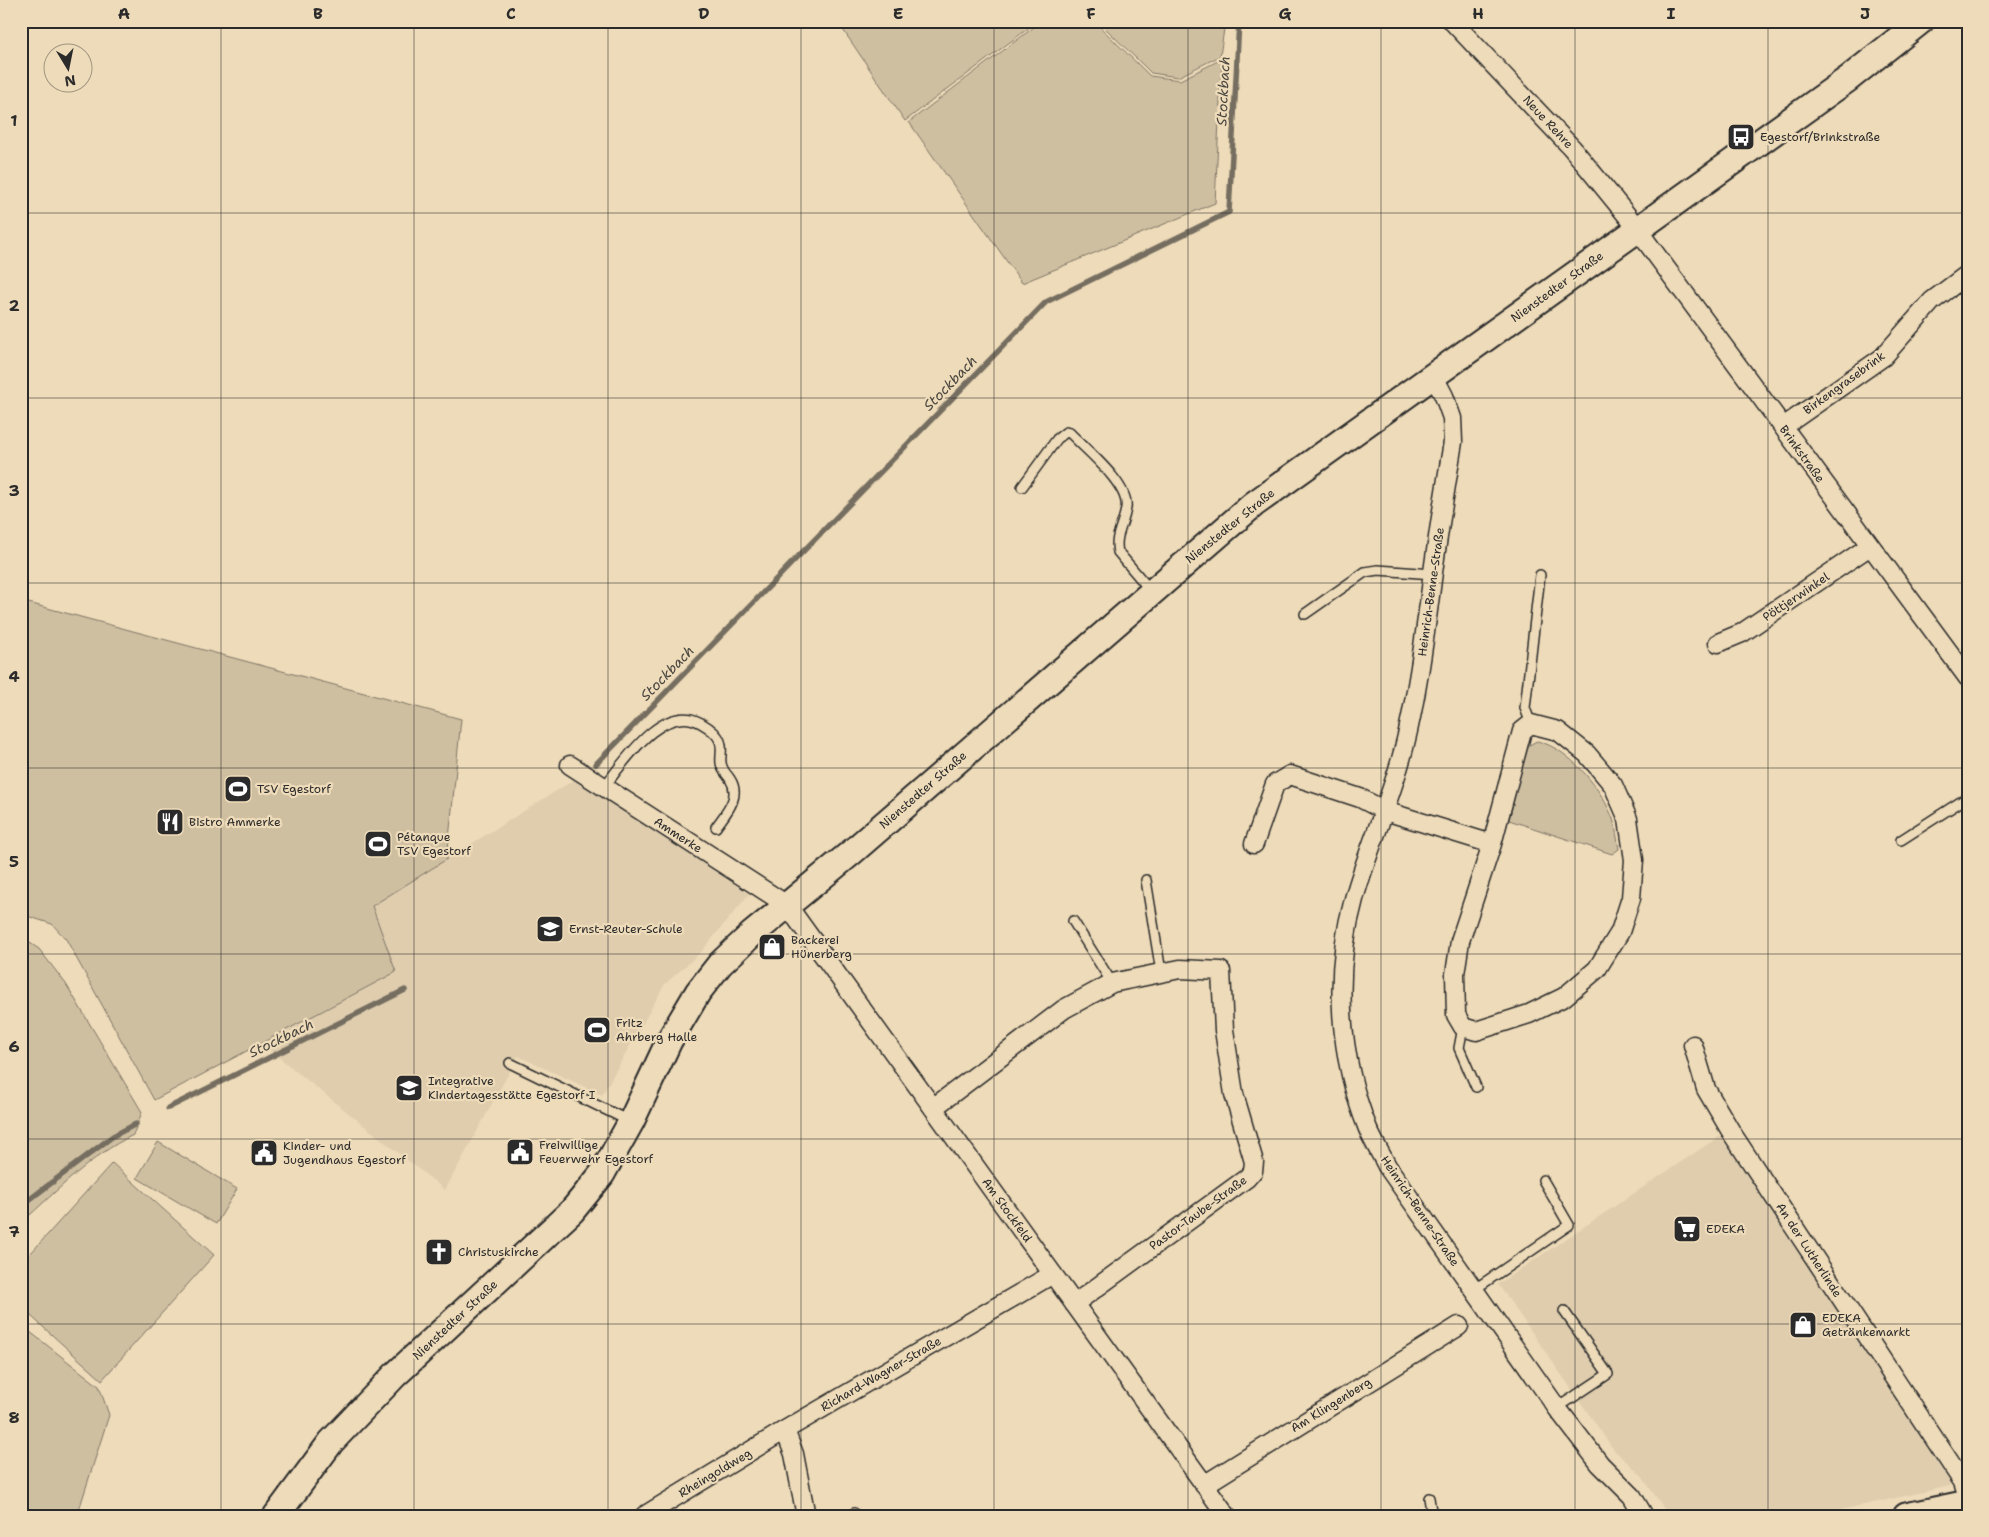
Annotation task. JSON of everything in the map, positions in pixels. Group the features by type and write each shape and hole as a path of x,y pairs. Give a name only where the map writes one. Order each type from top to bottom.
{"main road":[{"name":"Nienstedter Straße","path":"276,1516 331,1442 395,1375 572,1211 602,1174 631,1122 670,1041 698,992 720,964 1254,504 1848,79 1920,21"},
{"path":"1906,1516 1968,1503"}],"street":[{"name":"Neue Rehre","path":"1452,21 1572,148 1638,229"},
{"name":"Brinkstraße","path":"1638,229 1968,678"},
{"name":"Birkengrasebrink","path":"1783,428 1883,357 1932,302 1968,274"},
{"name":"Heinrich-Benne-Straße","path":"1433,375 1444,396 1452,418 1453,442 1421,661 1404,748 1354,900 1344,948 1341,995 1345,1043 1356,1094 1369,1130 1387,1166 1557,1408 1600,1464 1632,1496 1644,1516"},
{"name":"Pöttjerwinkel","path":"1718,642 1742,633 1870,546"},
{"path":"1531,724 1558,731 1587,754 1613,785 1628,819 1634,860 1631,898 1620,932 1597,969 1564,997 1529,1014 1476,1031 1463,1027 1456,1015 1455,974 1460,942 1492,844 1522,731 1531,724"},
{"name":"Ammerke","path":"570,765 787,905"},
{"path":"1254,844 1275,784 1290,775 1360,798 1385,810 1492,844"},
{"name":"Am Stockfeld","path":"787,905 1227,1516"},
{"name":"Pastor-Taube-Straße","path":"933,1108 1064,1009 1112,983 1180,969 1221,971 1224,1030 1234,1094 1254,1162 1253,1171 1247,1178 1074,1304"},
{"name":"An der Lutherlinde","path":"1693,1045 1706,1089 1729,1127 1963,1482 1968,1498"},
{"name":"Richard-Wagner-Straße","path":"785,1430 1053,1274"},
{"name":"Am Klingenberg","path":"1204,1485 1459,1326"},
{"path":"785,1430 794,1454 806,1516"},
{"name":"Rheingoldweg","path":"644,1516 785,1430"}],"lane":[{"path":"1022,487 1062,434 1070,433 1115,479 1124,492 1126,505 1116,544 1118,552 1152,592"},
{"path":"1305,614 1365,572 1378,570 1433,574"},
{"path":"1531,724 1525,708 1540,575"},
{"path":"604,787 632,752 653,730 674,719 696,720 709,728 720,739 722,770 733,783 733,804 716,827"},
{"path":"1901,840 1968,797"},
{"path":"1146,880 1161,972"},
{"path":"1073,921 1112,983"},
{"path":"1463,1027 1458,1048 1476,1087"},
{"path":"510,1063 631,1122"},
{"path":"1475,1289 1569,1225 1543,1180"},
{"path":"1557,1408 1608,1374 1564,1311"},
{"path":"1429,1498 1432,1516"}],"shaded area":[{"path":"837,21 1038,21 905,121"},
{"path":"1042,21 1094,21 1150,76 1180,80 1222,59 1215,203 1022,283 909,122"},
{"path":"1098,21 1191,21 1191,25 1224,29 1220,56 1178,77 1151,73"},
{"path":"1192,21 1227,21 1226,28 1192,24"},
{"name":"TSV Egestorf","path":"21,601 461,719 447,859 372,906 396,972 154,1100 66,939 52,924 21,914"},
{"path":"1537,741 1549,745 1572,761 1583,771 1601,795 1608,807 1616,830 1619,849 1612,854 1509,820 1527,746"},
{"name":"Ernst-Reuter-Schule","path":"577,778 749,894 701,952 665,984 602,1095 518,1056 445,1190 262,1044 395,972 372,906"},
{"path":"21,937 39,949 66,984 142,1112 133,1135 117,1143 88,1164 21,1223"},
{"path":"1726,1132 1954,1477 1950,1486 1814,1516 1669,1516 1641,1475 1614,1450 1498,1284"},
{"path":"158,1142 237,1189 216,1224 137,1178"},
{"path":"112,1163 214,1255 102,1380 21,1307 21,1264"},
{"path":"25,1328 99,1386 109,1415 77,1516 21,1516 21,1334"}],"waterway":[{"name":"Stockbach","path":"596,764 1046,302 1229,212 1239,21"},
{"name":"Stockbach","path":"168,1108 405,990"},
{"name":"Stockbach","path":"21,1206 113,1136 136,1124"}],"place":[{"name":"Egestorf/Brinkstraße","path":"1741,137"},
{"name":"TSV Egestorf","path":"238,789"},
{"name":"Bistro Ammerke","path":"170,822"},
{"name":"Pétanque TSV Egestorf","path":"378,844"},
{"name":"Ernst-Reuter-Schule","path":"550,929"},
{"name":"Backerei Hünerberg","path":"772,947"},
{"name":"Fritz Ahrberg Halle","path":"597,1030"},
{"name":"Integrative Kindertagesstätte Egestorf I","path":"409,1088"},
{"name":"Freiwillige Feuerwehr Egestorf","path":"520,1152"},
{"name":"Kinder- und Jugendhaus Egestorf","path":"264,1153"},
{"name":"EDEKA","path":"1687,1229"},
{"name":"Christuskirche","path":"439,1252"},
{"name":"EDEKA Getränkemarkt","path":"1803,1325"}]}
